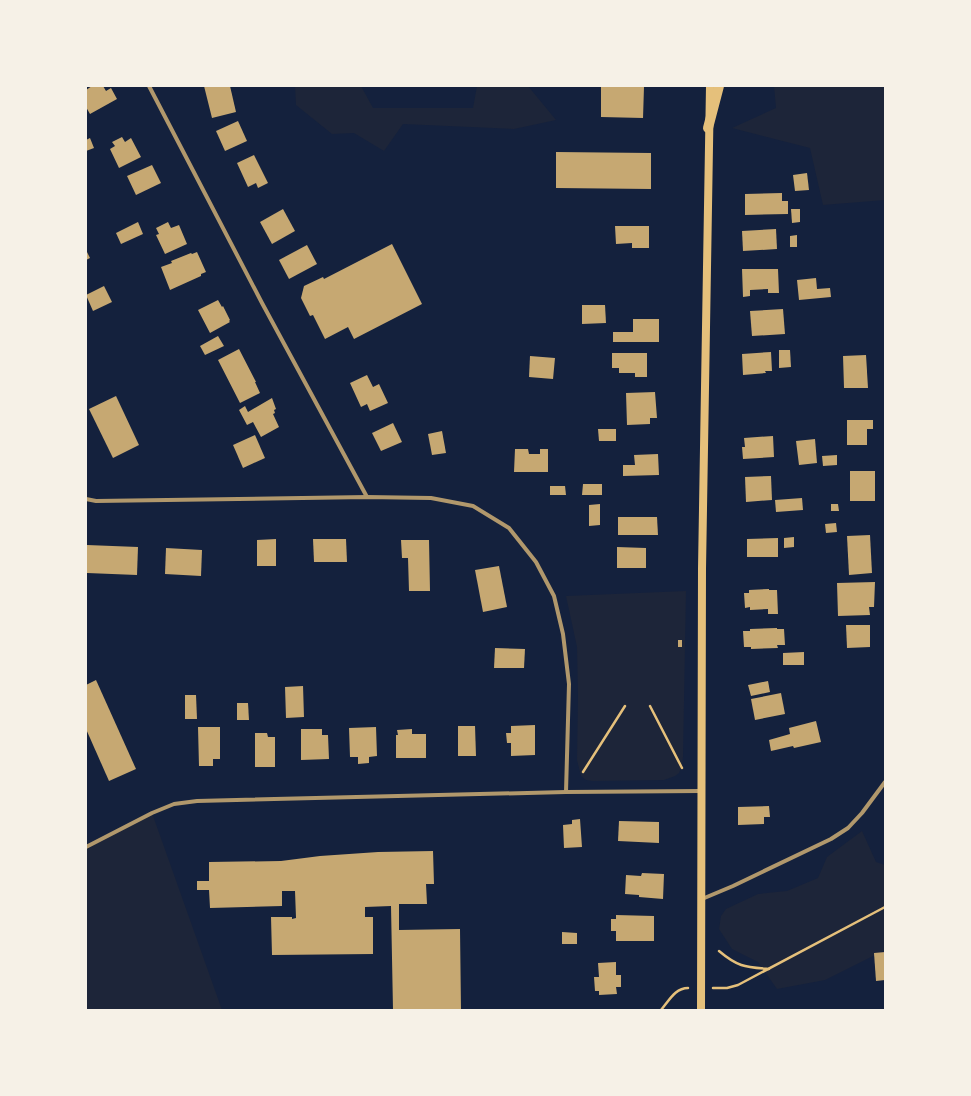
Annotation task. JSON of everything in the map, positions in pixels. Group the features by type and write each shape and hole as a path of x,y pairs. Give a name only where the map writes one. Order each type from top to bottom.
{"main road":[{"path":"701,1010 703,509 708,128 710,86"},
{"path":"708,128 719,86"}],"street":[{"path":"148,86 312,395 368,497"},
{"path":"86,499 96,501 368,497 431,498 473,506 509,528 536,562 554,596 563,634 569,684 566,792"},
{"path":"702,899 733,886 831,839 848,828 862,813 885,782"},
{"path":"86,847 152,813 174,804 197,801 566,792 702,791"}],"path":[{"path":"583,772 625,706"},
{"path":"650,706 682,768"},
{"path":"719,988 738,985 885,907"},
{"path":"719,951 734,962 746,967 769,969"},
{"path":"661,1010 674,994 683,988"}],"shaded area":[{"path":"295,86 361,86 373,108 473,108 477,86 528,86 556,120 514,129 403,124 384,151 354,133 332,134 296,105"},
{"path":"774,86 885,86 885,200 823,205 810,148 732,128 776,108"},
{"path":"686,591 683,757 682,766 679,773 664,780 586,780 581,776 577,760 577,647 566,596"},
{"path":"152,813 222,1010 86,1010 86,847"},
{"path":"862,831 876,862 885,865 885,950 825,980 777,989 758,962 732,949 719,929 721,916 726,909 758,894 787,891 818,878 827,857"}],"building":[{"path":"92,86 103,86 106,91 111,88 117,99 90,114 86,107 86,90"},
{"path":"204,86 230,86 236,112 212,118"},
{"path":"601,86 644,86 643,118 601,117"},
{"path":"238,121 247,141 225,151 216,131"},
{"path":"122,137 125,142 131,138 141,157 119,168 110,149 115,146 112,142"},
{"path":"90,138 94,148 86,151 86,140"},
{"path":"556,152 651,153 651,189 556,188"},
{"path":"254,155 268,183 258,188 256,183 248,187 237,163"},
{"path":"152,165 161,183 136,195 127,176"},
{"path":"807,173 809,190 795,191 793,175"},
{"path":"782,193 782,201 788,201 788,214 745,215 745,194"},
{"path":"283,209 295,231 272,244 260,222"},
{"path":"791,209 800,209 800,222 792,223"},
{"path":"138,222 143,234 121,244 116,233"},
{"path":"168,222 171,228 179,225 187,244 165,254 156,235 159,234 156,228"},
{"path":"615,226 649,226 649,248 632,248 632,243 616,244"},
{"path":"776,229 777,249 743,251 742,231"},
{"path":"797,235 797,247 790,247 790,236"},
{"path":"392,244 422,304 354,339 348,327 325,339 313,315 310,316 301,298 304,286 323,277 324,279"},
{"path":"307,245 317,264 289,279 279,260"},
{"path":"86,250 90,258 86,260"},
{"path":"197,252 206,272 201,274 201,276 170,290 161,267 172,263 171,261"},
{"path":"742,269 778,269 779,293 768,293 768,289 750,290 750,296 743,297"},
{"path":"816,278 817,289 830,288 831,297 799,300 797,280"},
{"path":"104,286 112,302 93,311 86,295"},
{"path":"218,300 222,307 223,306 230,322 210,333 198,310"},
{"path":"582,305 605,305 606,323 582,324"},
{"path":"783,309 785,334 752,336 750,311"},
{"path":"633,319 659,319 659,342 613,342 613,332 633,332"},
{"path":"218,336 224,346 205,355 200,346"},
{"path":"239,349 260,393 240,403 218,360"},
{"path":"779,350 790,350 791,367 779,368"},
{"path":"771,352 772,371 743,375 742,354"},
{"path":"612,353 647,353 647,377 635,377 635,373 619,373 619,368 612,368"},
{"path":"866,355 868,388 844,388 843,356"},
{"path":"530,356 555,358 553,379 529,377"},
{"path":"367,375 373,387 379,384 388,403 370,411 367,404 361,407 350,383"},
{"path":"655,392 657,418 650,418 650,424 627,425 626,393"},
{"path":"116,396 139,445 113,458 89,409"},
{"path":"272,398 276,409 274,410 275,413 273,414 279,427 261,437 253,422 247,425 239,410 245,406 248,412"},
{"path":"847,420 873,420 873,429 867,429 867,445 847,445"},
{"path":"393,423 402,442 381,451 372,433"},
{"path":"598,429 616,429 616,441 599,441"},
{"path":"442,431 446,453 432,455 428,434"},
{"path":"255,435 265,458 243,468 233,445"},
{"path":"773,436 774,457 743,459 742,447 745,447 744,438"},
{"path":"815,439 817,463 799,465 796,441"},
{"path":"515,449 528,449 529,454 540,454 540,449 548,449 548,472 514,472"},
{"path":"658,454 659,475 623,476 623,465 635,465 634,455"},
{"path":"837,455 837,465 823,466 822,456"},
{"path":"850,471 875,471 875,501 850,501"},
{"path":"771,476 772,500 746,502 745,477"},
{"path":"583,484 602,484 602,495 582,495"},
{"path":"550,486 565,486 566,495 550,495"},
{"path":"802,498 803,510 776,512 775,500"},
{"path":"600,504 600,525 589,526 589,505"},
{"path":"831,504 838,504 839,511 831,511"},
{"path":"618,517 657,517 658,535 618,535"},
{"path":"836,523 837,532 826,533 825,524"},
{"path":"870,535 872,573 849,575 847,536"},
{"path":"794,537 794,547 784,548 784,538"},
{"path":"778,538 778,557 747,557 747,539"},
{"path":"276,539 276,566 257,566 257,540"},
{"path":"313,539 346,539 347,562 314,562"},
{"path":"401,540 429,540 430,591 409,591 408,558 402,558"},
{"path":"87,545 138,547 137,575 87,573"},
{"path":"617,547 646,548 646,568 617,568"},
{"path":"166,548 202,550 201,576 165,574"},
{"path":"499,566 507,607 483,612 475,570"},
{"path":"875,582 874,607 869,607 870,615 838,616 837,583"},
{"path":"749,590 777,590 778,614 768,614 768,609 750,610 750,607 745,608 744,593 749,593"},
{"path":"846,625 870,625 870,647 847,648"},
{"path":"750,629 784,629 785,645 777,645 778,648 751,649 751,647 744,647 743,631 750,631"},
{"path":"678,640 682,640 682,647 678,647"},
{"path":"495,648 525,649 524,668 494,668"},
{"path":"804,652 804,665 783,665 783,653"},
{"path":"96,680 136,769 109,781 86,729 86,685"},
{"path":"768,681 770,692 751,696 748,685"},
{"path":"303,686 304,717 286,718 285,687"},
{"path":"781,693 785,714 755,720 751,699"},
{"path":"185,695 196,695 197,719 185,719"},
{"path":"237,703 248,703 249,720 237,720"},
{"path":"816,721 821,742 771,751 769,740 790,734 789,728"},
{"path":"535,725 535,755 511,756 511,743 507,743 506,733 511,733 511,726"},
{"path":"458,726 475,726 476,756 458,756"},
{"path":"198,727 220,727 220,759 213,759 213,766 199,766"},
{"path":"376,727 377,756 369,757 369,763 358,764 358,757 350,757 349,728"},
{"path":"301,729 322,729 322,735 328,735 329,759 301,760"},
{"path":"412,729 412,734 426,734 426,758 396,758 397,730"},
{"path":"255,733 267,733 268,737 275,737 275,767 255,767"},
{"path":"769,806 770,817 764,817 764,824 738,825 738,807"},
{"path":"580,819 582,847 564,848 563,825 572,824 572,820"},
{"path":"619,821 659,822 659,843 618,841"},
{"path":"433,851 434,884 426,884 427,904 399,904 399,930 460,929 461,1010 393,1010 391,906 365,907 365,917 373,917 373,954 272,955 271,917 296,918 295,891 282,891 282,906 210,908 209,890 197,890 197,881 209,881 209,862 281,861 320,856 378,852"},
{"path":"642,873 664,874 663,899 625,894 626,875 641,876"},
{"path":"616,915 654,916 654,941 616,941 616,931 611,931 611,919 616,919"},
{"path":"562,932 577,933 577,944 562,944"},
{"path":"885,952 885,980 876,981 874,953"},
{"path":"616,962 616,975 621,975 621,987 616,987 617,994 599,995 599,991 595,991 594,977 599,977 598,963"}]}
